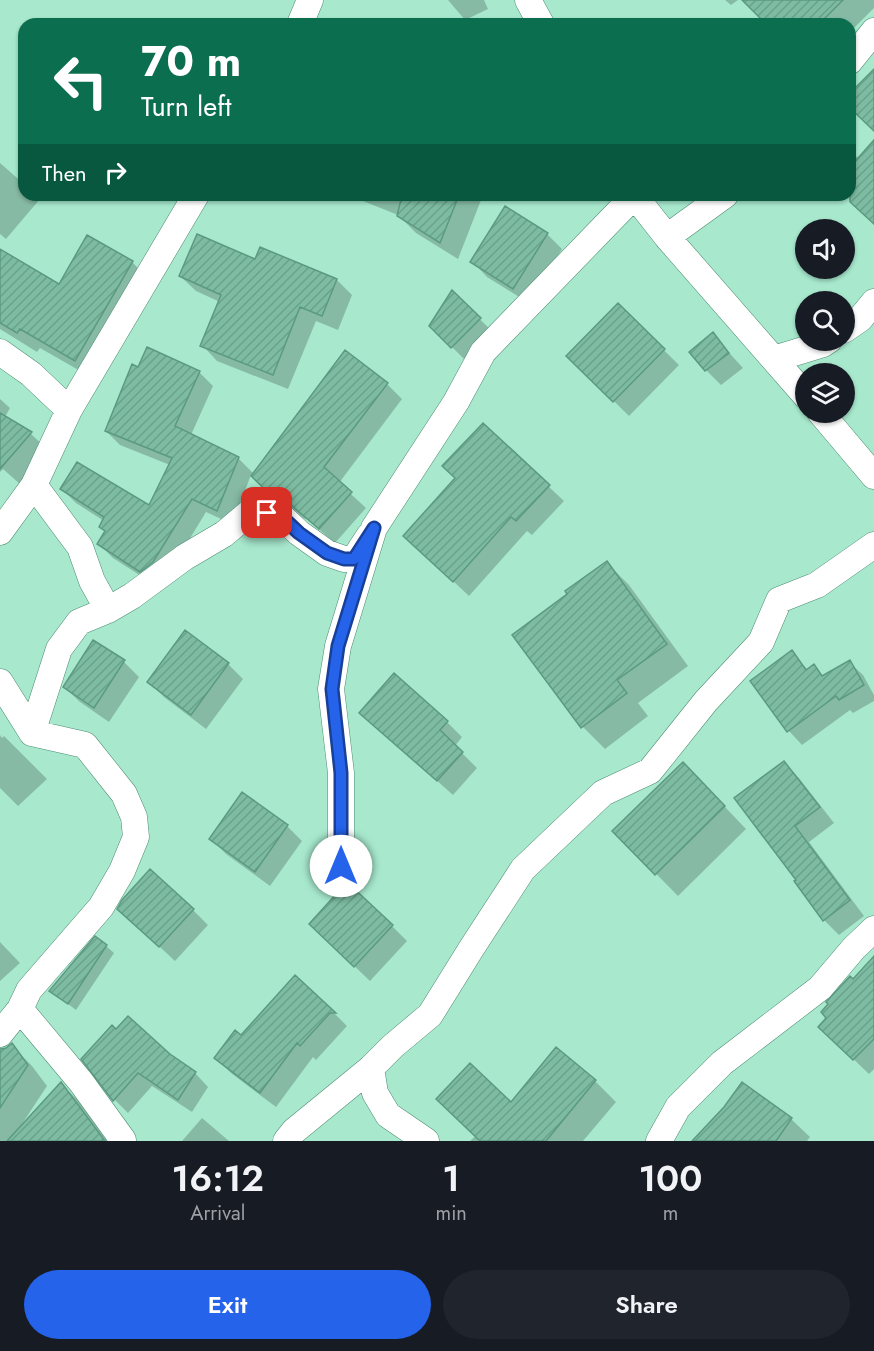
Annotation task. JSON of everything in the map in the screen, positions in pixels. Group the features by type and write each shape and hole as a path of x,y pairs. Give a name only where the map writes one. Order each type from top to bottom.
{"street":[{"path":"528,0 538,18"},
{"path":"856,53 874,31"},
{"path":"0,532 34,485 69,410 192,201"},
{"path":"32,733 59,649 79,622 108,610 132,596 185,557 224,534 249,513 281,516 299,533 327,553 344,559 354,559 456,402 483,352 629,201"},
{"path":"638,201 795,383"},
{"path":"667,237 717,201"},
{"path":"855,322 874,302"},
{"path":"774,359 800,351"},
{"path":"0,352 31,374 69,410"},
{"path":"829,423 874,476"},
{"path":"34,485 80,547 92,581 108,610"},
{"path":"341,866 341,773 332,689 338,646 374,528"},
{"path":"286,1141 294,1131 371,1068 430,1015 523,869 603,793 650,771 706,701 761,642 779,600 817,585 874,546"},
{"path":"0,682 32,733 85,745 124,794 134,817 136,837 122,871 101,908 29,990 20,1009 0,1034"},
{"path":"659,1141 678,1107 722,1063 820,988 854,948 874,929"},
{"path":"20,1009 81,1082 123,1140"},
{"path":"371,1068 375,1094 388,1115 426,1141"}],"building":[{"path":"742,0 843,0 825,18 760,18"},
{"path":"874,69 874,131 856,114 856,87"},
{"path":"874,140 874,224 850,202 856,201 856,160"},
{"path":"401,201 457,201 440,243 397,216"},
{"path":"505,206 548,233 513,289 470,262"},
{"path":"197,234 255,259 260,247 337,279 322,316 300,307 273,375 200,346 221,295 179,276"},
{"path":"87,235 133,261 75,361 20,329 17,333 0,323 0,249 59,284"},
{"path":"452,290 481,318 451,348 429,326"},
{"path":"618,303 665,349 613,402 566,356"},
{"path":"713,332 729,353 705,371 689,352"},
{"path":"147,347 200,371 175,426 239,457 217,511 192,499 153,562 140,572 97,544 105,531 99,527 104,517 60,489 77,462 149,505 172,458 105,431 132,364 138,367"},
{"path":"345,350 388,383 324,467 352,492 319,529 291,505 276,500 251,476"},
{"path":"0,413 32,432 0,469"},
{"path":"483,423 550,485 516,521 511,517 453,582 403,536 455,478 442,466"},
{"path":"607,561 667,644 617,680 627,693 581,728 512,635 567,594 565,591"},
{"path":"185,630 229,663 191,715 147,682"},
{"path":"93,640 125,660 94,708 63,687"},
{"path":"792,650 806,670 814,664 822,676 850,660 864,685 839,700 836,696 787,732 750,681"},
{"path":"394,673 448,721 440,730 463,752 437,781 359,713"},
{"path":"784,761 820,807 795,826 850,900 823,921 794,881 796,880 734,798"},
{"path":"683,762 725,806 655,875 612,831"},
{"path":"242,792 288,825 255,872 209,839"},
{"path":"150,869 194,909 159,947 117,909 122,900"},
{"path":"347,882 393,925 354,967 309,924"},
{"path":"95,936 107,945 68,1004 49,991"},
{"path":"874,956 874,1039 853,1060 818,1027 826,1018 821,1012 828,1004 826,1002 850,976 853,979"},
{"path":"295,975 336,1013 330,1013 300,1046 297,1043 260,1093 214,1058 235,1030 241,1035"},
{"path":"128,1016 170,1054 196,1072 178,1100 138,1073 113,1101 81,1059 112,1025 116,1029"},
{"path":"12,1043 28,1065 0,1108 0,1049"},
{"path":"556,1047 596,1080 546,1141 480,1141 436,1099 470,1063 511,1102"},
{"path":"61,1082 105,1141 7,1141"},
{"path":"742,1082 792,1118 776,1141 692,1141 724,1107"}],"route":[{"path":"267,513 281,516 299,533 327,553 344,559 354,559 374,528 338,646 332,689 341,773 341,866"}]}
